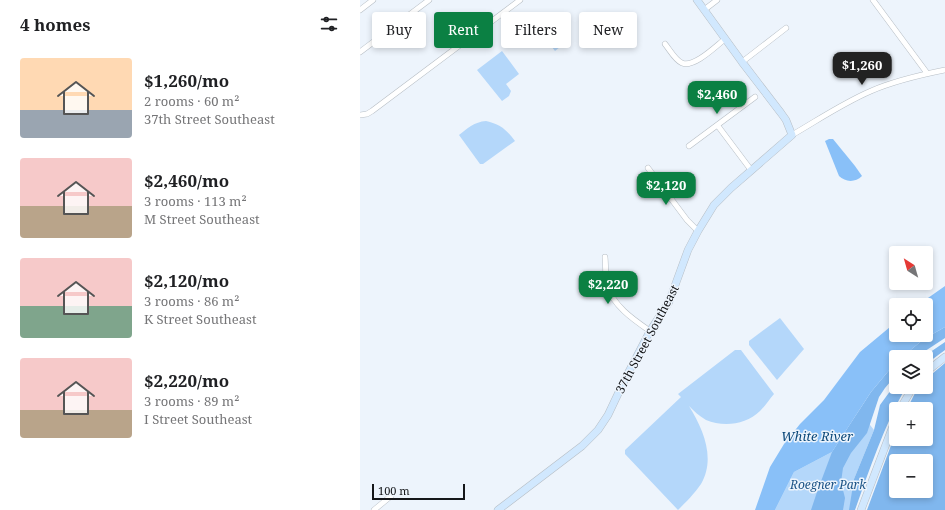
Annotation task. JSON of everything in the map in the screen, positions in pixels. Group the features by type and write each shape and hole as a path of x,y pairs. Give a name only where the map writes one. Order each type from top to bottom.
{"street":[{"path":"360,10 373,0"},
{"path":"360,52 430,0"},
{"path":"360,115 372,111 520,0"},
{"path":"697,0 783,116 792,135"},
{"path":"704,10 718,0"},
{"path":"873,0 927,73"},
{"path":"742,62 786,28"},
{"path":"665,44 678,60 686,64 695,62 725,39"},
{"name":"37th Street Southeast","path":"498,510 582,446 598,430 608,415 650,331 669,302 688,250 698,230 722,196 792,135 841,107 871,91 892,83 927,73 945,70"},
{"path":"690,146 755,97"},
{"path":"718,126 751,170"},
{"path":"648,168 687,220 698,230"},
{"path":"605,257 606,277 611,294 624,311 650,331"},
{"path":"933,366 945,357"},
{"path":"861,510 889,436"},
{"path":"374,510 391,496"}],"green space":[{"path":"502,51 519,74 506,84 511,91 509,96 502,101 477,70"},
{"path":"486,121 503,128 515,141 483,164 480,164 459,135 475,124"},
{"path":"780,318 804,349 777,380 749,345 749,341"},
{"path":"945,327 945,338 927,350 911,350 920,342 933,342 933,334"},
{"path":"945,342 945,350 933,359 933,350"},
{"path":"735,350 741,350 774,394 762,409 754,416 741,422 727,424 720,424 706,420 689,406 703,434 706,444 707,464 701,484 678,510 625,454 625,450 681,397 678,394"},
{"path":"945,363 945,510 867,510 891,446 933,446 933,402 910,402 914,394 933,394 933,373"},
{"path":"889,370 889,383 879,397 867,433 851,453 843,468 841,482 845,498 843,510 811,510 832,452 871,392"},
{"path":"889,393 889,394 902,394 898,402 889,402 889,421 855,510 849,510 854,479 874,430 880,405"},
{"name":"Roegner Park","path":"859,411 874,430 854,479 851,510 775,510 794,472 832,452"}],"water":[{"path":"833,139 862,176 856,180 850,181 844,180 839,176 825,141"},
{"name":"White River","path":"945,286 945,327 933,334 933,298 928,298"},
{"name":"White River","path":"889,328 889,342 920,342 911,350 889,350 889,370 871,392 832,452 794,472 775,510 755,510 770,467 784,444 800,424 824,400 860,352"}]}
